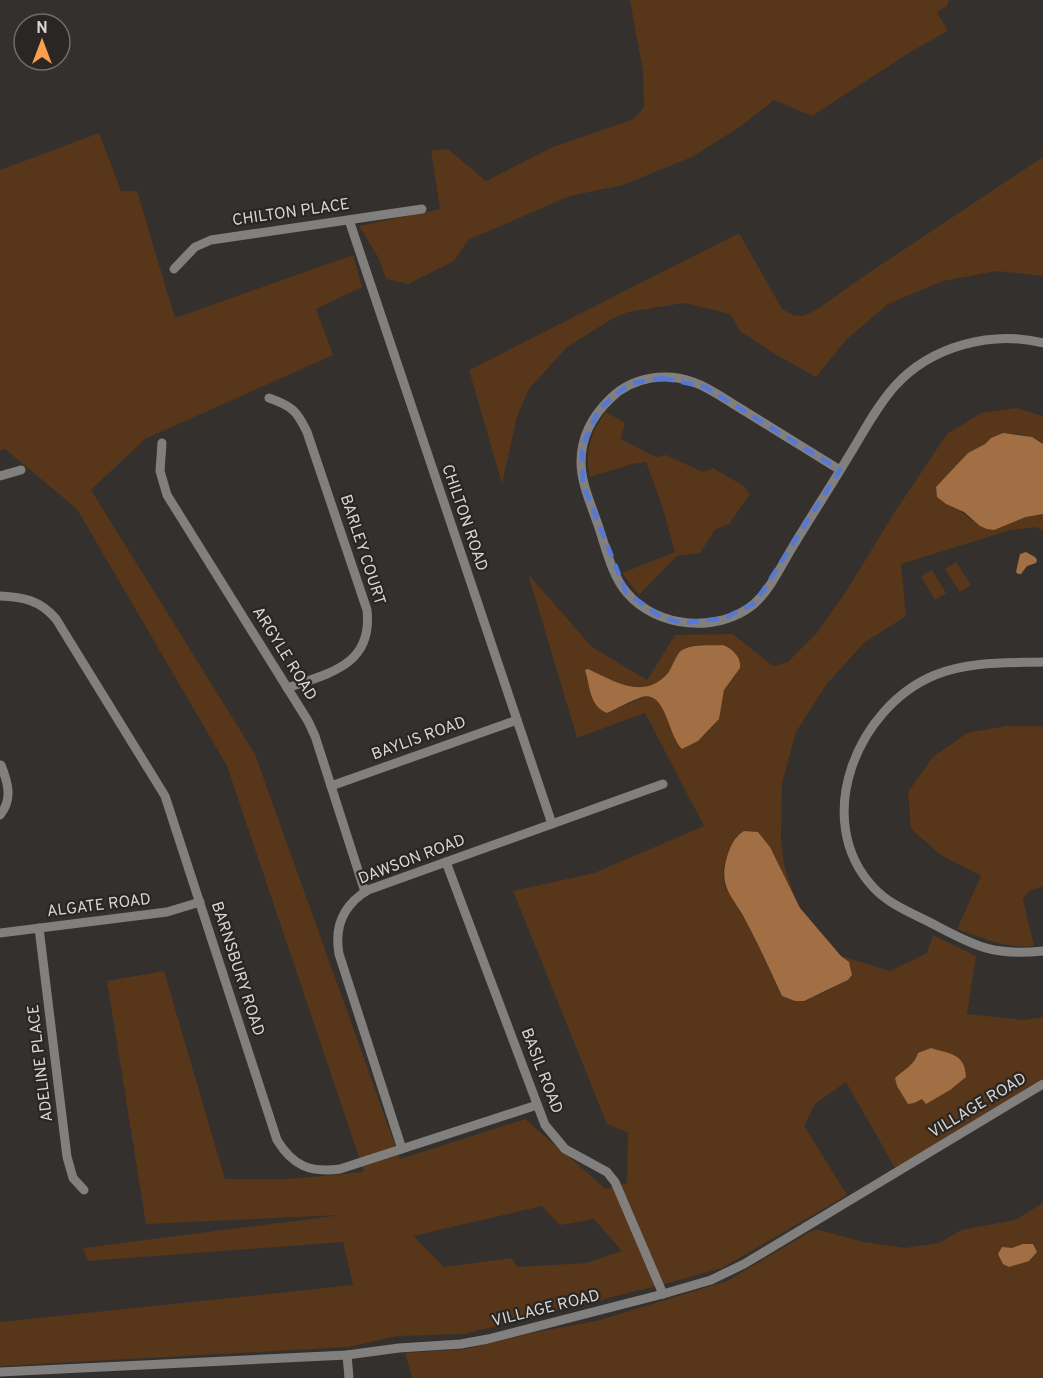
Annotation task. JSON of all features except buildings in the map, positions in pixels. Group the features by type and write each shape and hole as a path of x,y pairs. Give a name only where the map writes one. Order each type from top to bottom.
{"street":[{"name":"CHILTON PLACE","path":"174,269 195,247 211,240 422,209"},
{"name":"CHILTON ROAD","path":"349,220 552,824"},
{"path":"840,470 705,387 680,378 645,379 629,384 614,394 599,409 588,428 582,447 581,464 587,495 615,574 626,592 642,607 661,617 683,623 707,623 725,618 755,603 766,590 882,402 894,387 912,371 933,357 958,346 1003,338 1043,343"},
{"name":"BARLEY COURT","path":"269,398 291,407 304,426 367,610 368,621 364,642 352,659 333,672 288,688"},
{"name":"ARGYLE ROAD","path":"162,442 160,471 167,495 308,721 364,892"},
{"path":"0,476 21,470"},
{"name":"BARNSBURY ROAD","path":"0,596 19,597 39,603 49,611 162,790 277,1140 283,1150 298,1164 310,1169 326,1171 340,1169 537,1105"},
{"path":"1043,662 961,667 933,675 907,691 884,712 867,735 853,761 844,792 844,821 849,845 859,868 873,888 889,901 971,944 990,951 1017,954 1043,951"},
{"name":"BAYLIS ROAD","path":"331,786 517,720"},
{"path":"0,815 7,804 9,790 1,765"},
{"name":"DAWSON ROAD","path":"402,1149 342,965 337,929 344,911 364,892 663,784"},
{"name":"BASIL ROAD","path":"446,862 545,1125 561,1145 579,1158 606,1172 615,1182 663,1294"},
{"name":"ALGATE ROAD","path":"0,933 167,912 200,902"},
{"name":"ADELINE PLACE","path":"39,928 67,1157 73,1178 84,1190"},
{"name":"VILLAGE ROAD","path":"0,1372 347,1354 399,1347 461,1344 663,1294 711,1280 744,1264 1043,1084"},
{"path":"347,1354 349,1378"}],"highlighted area":[{"path":"662,378 705,387 840,470 755,603 725,618 683,623 661,617 626,592 583,484 582,447 599,409 629,384"}],"shaded area":[{"path":"630,0 949,0 947,6 937,12 948,31 912,51 812,116 774,100 741,126 692,157 623,185 570,196 468,240 454,261 408,284 386,279 378,257 359,226 440,209 431,151 448,149 486,181 553,147 634,119 644,107 643,72"},
{"path":"99,133 121,191 137,191 175,318 353,255 362,287 316,309 333,355 145,439 91,490 255,754 400,1159 525,1119 606,1189 627,1183 628,1133 607,1124 513,891 594,873 704,826 645,713 577,738 528,574 592,647 647,680 675,635 733,634 773,666 788,662 816,634 847,590 894,513 947,434 981,413 1017,408 1043,416 1043,444 1021,435 999,436 966,456 936,487 936,492 941,501 958,509 973,521 1002,527 1026,517 1043,514 1043,531 1036,527 1011,530 901,564 906,616 864,643 826,685 796,732 782,783 781,839 784,865 795,898 770,847 758,832 737,836 729,850 723,878 782,996 808,997 848,980 851,967 841,956 890,971 927,953 933,935 976,956 967,1014 1024,1020 1043,1017 1043,1079 895,1168 846,1082 815,1104 804,1126 847,1195 722,1268 665,1284 464,1334 398,1336 349,1347 0,1366 0,1322 353,1285 343,1242 88,1261 83,1248 341,1215 146,1224 107,981 164,971 225,1179 289,1179 364,1172 227,766 77,509 5,449 0,451 0,170","holes":["697,645 723,645 740,668 724,690 719,719 698,741 652,696 613,710 589,688 585,670 625,686 644,688 655,684 664,676 682,650","542,1206 560,1225 594,1219 622,1251 586,1263 518,1267 511,1258 444,1267 413,1236"]},
{"path":"1043,157 1043,276 997,271 943,281 888,304 846,340 816,377 741,332 730,314 684,303 628,312 612,319 567,347 529,389 517,416 502,484 469,370 739,233 782,309 793,315 803,316 816,310"},
{"path":"606,412 625,423 621,439 656,457 666,455 703,472 713,468 744,486 750,494 729,524 715,530 700,553 677,556 639,595 622,573 675,552 646,462 590,477 588,450 596,427"},
{"path":"1003,433 1032,437 1043,444 1043,514 1026,517 994,530 980,526 964,512 946,504 937,497 936,487 968,453"},
{"path":"1026,552 1035,557 1036,563 1027,566 1021,574 1018,574 1016,572 1020,554"},
{"path":"956,562 971,585 960,592 945,569"},
{"path":"932,570 946,593 935,600 921,576"},
{"path":"723,645 736,654 740,668 724,690 719,719 698,741 682,749 677,743 662,707 656,700 642,697 607,713 601,710 593,700 585,670 588,669 629,686 649,686 668,673 682,650 697,646"},
{"path":"1006,726 1043,726 1043,886 1029,891 1023,899 1034,946 1004,944 957,929 981,876 941,855 911,829 908,792 933,757 967,733"},
{"path":"744,831 758,832 770,847 800,908 841,956 849,962 852,975 848,980 804,1001 795,1001 782,996 743,916 729,893 724,878 728,853 735,839"},
{"path":"931,1048 959,1058 963,1063 966,1077 950,1090 926,1104 922,1099 908,1104 895,1078 912,1064 918,1053"},
{"path":"1043,1203 1043,1378 412,1378 405,1353 466,1349 600,1320 727,1281 815,1229 864,1242 905,1248 939,1243 961,1230 1015,1220"},
{"path":"1023,1244 1033,1244 1037,1252 1029,1261 1009,1267 1003,1264 998,1254 1002,1247 1012,1248"}]}
